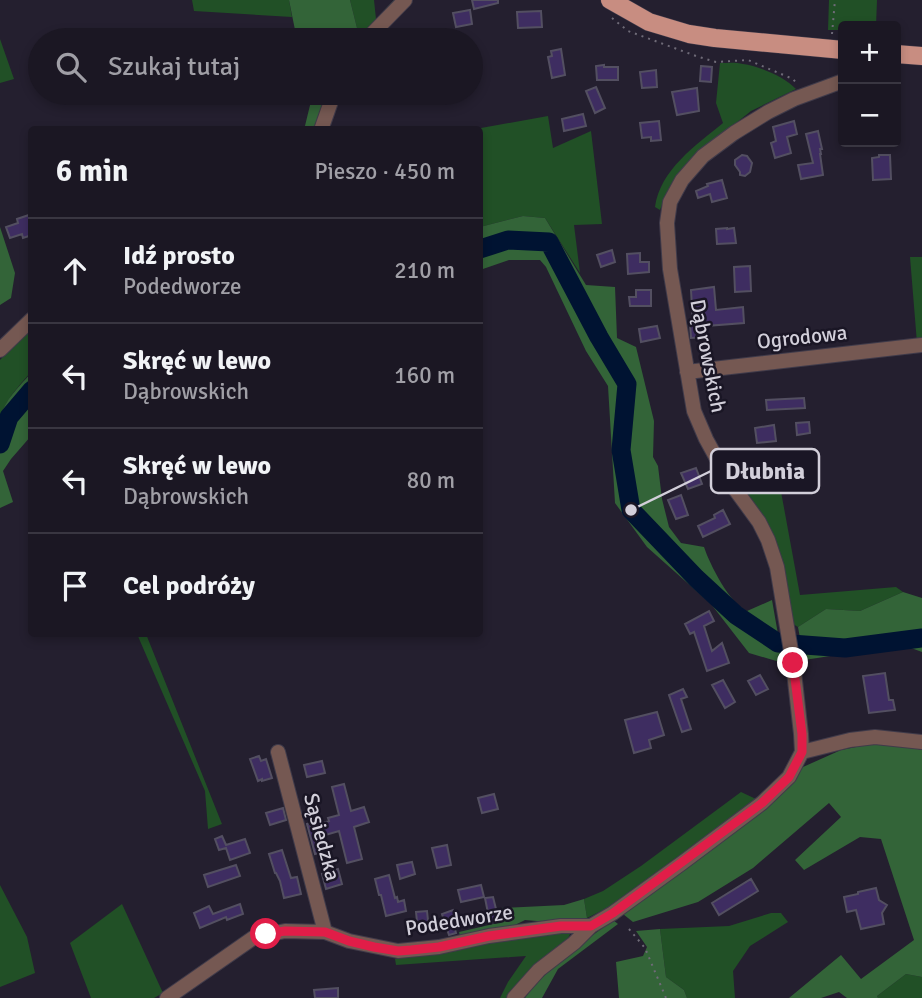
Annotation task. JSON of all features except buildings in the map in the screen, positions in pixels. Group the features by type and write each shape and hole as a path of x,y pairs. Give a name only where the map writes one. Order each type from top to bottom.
{"main road":[{"path":"611,0 649,22 689,34 838,50"},
{"path":"901,54 922,56"}],"street":[{"path":"378,28 405,0"},
{"name":"Dąbrowskich","path":"802,752 793,663 777,566 759,522 729,481 694,411 670,269 667,223 670,202 681,180 703,156 768,112 838,83"},
{"path":"322,126 330,105"},
{"path":"0,350 28,323"},
{"name":"Ogrodowa","path":"687,372 922,345"},
{"path":"513,998 539,970 591,926 673,870 762,803 789,777 802,752 875,737 922,742"},
{"name":"Sąsiedzka","path":"278,752 325,932"},
{"name":"Podedworze","path":"167,998 253,938 285,931 325,932 349,941 398,951 439,947 489,936 561,926 591,926"}],"path":[{"path":"611,0 609,15 628,31 716,62 748,60 760,64 793,79 804,96"},
{"path":"835,0 838,50"},
{"path":"629,929 645,948 666,998"}],"green space":[{"path":"192,0 289,0 292,17 194,11"},
{"path":"289,0 350,0 357,28 295,28"},
{"path":"350,0 374,0 376,19 394,0 400,0 372,28 357,28"},
{"path":"829,0 877,0 876,21 838,21 838,30 828,30"},
{"path":"0,39 14,79 0,83"},
{"path":"720,63 756,67 779,76 796,89 751,111 695,156 682,169 667,192 660,210 655,207 664,181 691,149 723,123 716,103"},
{"path":"310,105 326,105 319,126 305,126"},
{"path":"548,116 553,148 591,131 602,224 574,225 580,273 545,218 523,216 483,226 483,128"},
{"path":"523,216 545,218 586,285 615,287 617,338 636,347 654,421 653,457 658,466 669,527 681,543 704,547 721,583 741,607 747,611 772,600 783,663 749,653 711,604 647,547 615,503 608,386 586,351 546,267 540,260 509,260 483,269 483,226"},
{"path":"0,227 15,273 11,298 0,305"},
{"path":"910,257 922,257 922,343 917,343"},
{"path":"28,330 28,375 9,399 0,418 0,360"},
{"path":"28,376 28,439 3,471 13,502 0,508 0,418 17,388"},
{"path":"773,448 800,595 896,587 903,592 860,611 826,609 798,627 793,624 771,533 723,453"},
{"path":"903,592 922,598 922,652 903,645 804,660 798,627 826,609 860,611"},
{"path":"138,637 147,637 222,824 208,829 205,791"},
{"path":"886,741 922,750 922,977 906,974 877,996 878,998 847,998 839,992 821,998 789,998 841,955 861,979 914,940 881,839 860,837 804,870 795,860 841,817 829,803 753,868 698,902 633,922 623,914 772,803 803,767 841,750"},
{"path":"741,792 756,799 619,902 587,918 584,899 603,891 641,866"},
{"path":"0,885 27,937 35,973 0,987"},
{"path":"584,899 587,918 548,922 525,920 511,927 460,936 459,932 502,922 500,908 564,905"},
{"path":"122,904 163,993 154,998 91,998 70,943"},
{"path":"771,913 781,913 788,922 750,946 733,971 735,998 687,998 684,990 666,977 660,929 729,926"},
{"path":"613,920 618,924 558,969 542,998 525,998 555,966"},
{"path":"660,929 666,977 684,990 687,998 619,998 616,962 643,956 647,947 636,931"},
{"path":"565,932 570,934 567,941 509,998 500,998 526,956 396,965 395,959"},
{"path":"906,974 922,977 922,998 878,998 877,996"}],"waterway":[{"path":"483,248 508,240 549,242 627,384 621,450 631,510 696,578 736,615 778,643 845,648 922,638"},
{"path":"0,444 9,417 28,395"}],"place":[{"name":"Dłubnia","path":"631,510"}],"route":[{"path":"266,934 285,931 325,932 349,941 398,951 439,947 489,936 561,926 591,926 613,913 762,803 789,777 802,752 793,663"}]}
